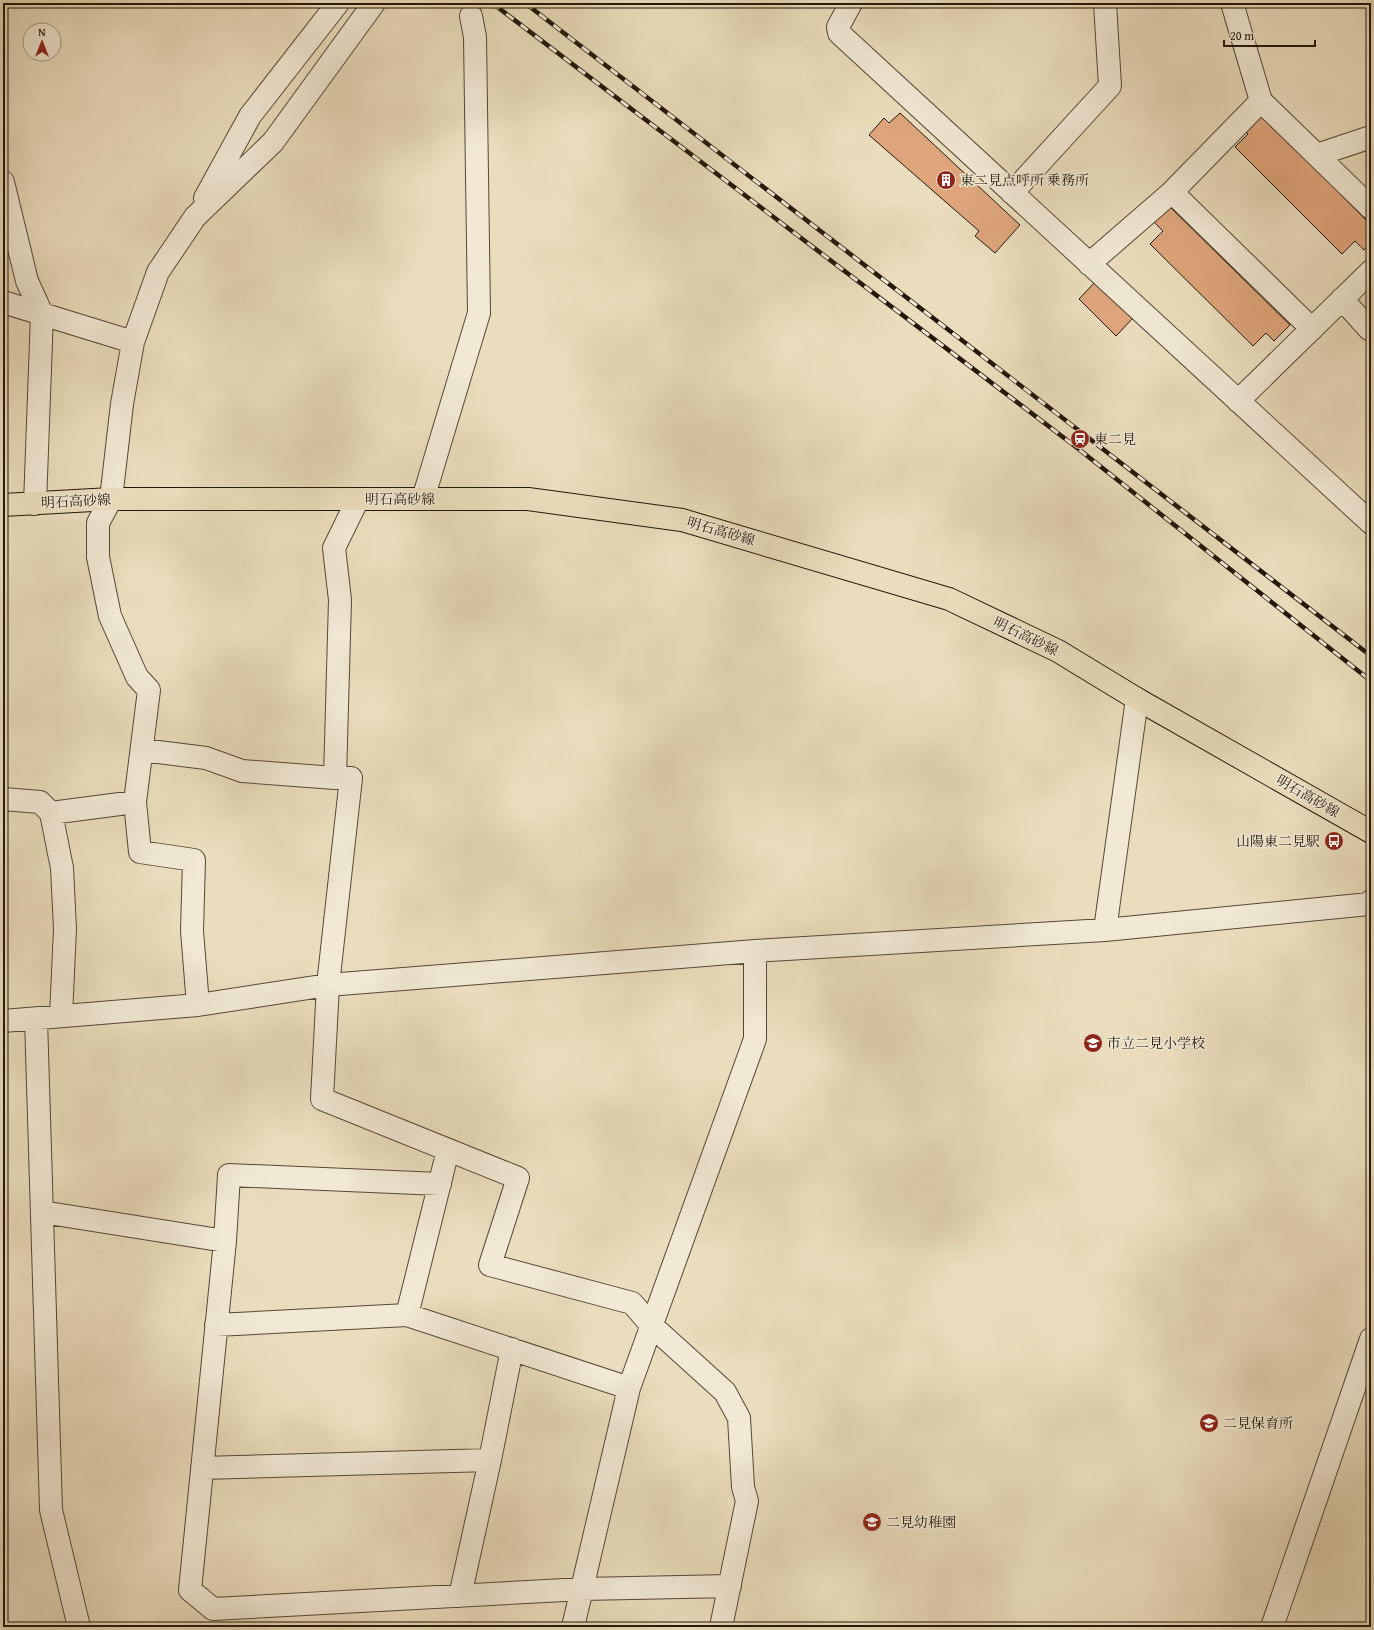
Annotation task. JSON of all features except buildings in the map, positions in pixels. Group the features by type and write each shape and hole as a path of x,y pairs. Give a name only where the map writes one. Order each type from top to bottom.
{"main road":[{"name":"明石高砂線","path":"3,505 112,499 528,499 689,522 949,599 1058,651 1137,699 1371,832"}],"street":[{"path":"198,1006 192,931 194,860 140,852 135,802 149,690 137,677 110,616 98,556 98,523 112,499 122,404 133,342 158,272 195,216 250,116 338,3"},
{"path":"195,216 273,142 374,3"},
{"path":"851,3 838,26 839,33 1371,523"},
{"path":"1012,193 1110,86 1104,3"},
{"path":"1232,3 1261,100 1371,208"},
{"path":"423,499 479,313 475,37 471,16"},
{"path":"1089,264 1172,192 1261,100"},
{"path":"1317,155 1371,137"},
{"path":"3,182 27,281 42,314 35,504"},
{"path":"1172,192 1312,329"},
{"path":"1238,401 1371,271"},
{"path":"1342,299 1371,329"},
{"path":"3,302 133,342"},
{"path":"334,778 340,600 334,548 358,499"},
{"path":"1104,930 1137,699"},
{"path":"142,750 206,758 242,771 351,778 328,985 322,1099 518,1178 490,1265 632,1303 651,1325 724,1392 739,1418 742,1487 747,1501 721,1627"},
{"path":"3,798 40,802 51,813 62,868 65,930 61,1016"},
{"path":"51,813 135,802"},
{"path":"3,1021 198,1006 328,985 756,951 1104,930 1369,904 1371,901"},
{"path":"573,1627 629,1388 756,1039 756,951"},
{"path":"36,1019 51,1510 79,1627"},
{"path":"407,1315 448,1150"},
{"path":"440,1184 230,1175 225,1241 190,1590 213,1610 583,1589 730,1586"},
{"path":"42,1212 225,1241"},
{"path":"216,1325 407,1315 629,1388"},
{"path":"1272,1627 1370,1343"},
{"path":"460,1596 490,1460 512,1349"},
{"path":"202,1468 490,1460"}],"railway":[{"path":"492,3 1076,447 1371,681"},
{"path":"525,3 1371,656"}],"place":[{"name":"東二見点呼所 乗務所","path":"946,180"},
{"name":"東二見","path":"1080,439"},
{"name":"山陽東二見駅","path":"1334,841"},
{"name":"市立二見小学校","path":"1093,1043"},
{"name":"二見保育所","path":"1209,1423"},
{"name":"二見幼稚園","path":"872,1522"}]}
